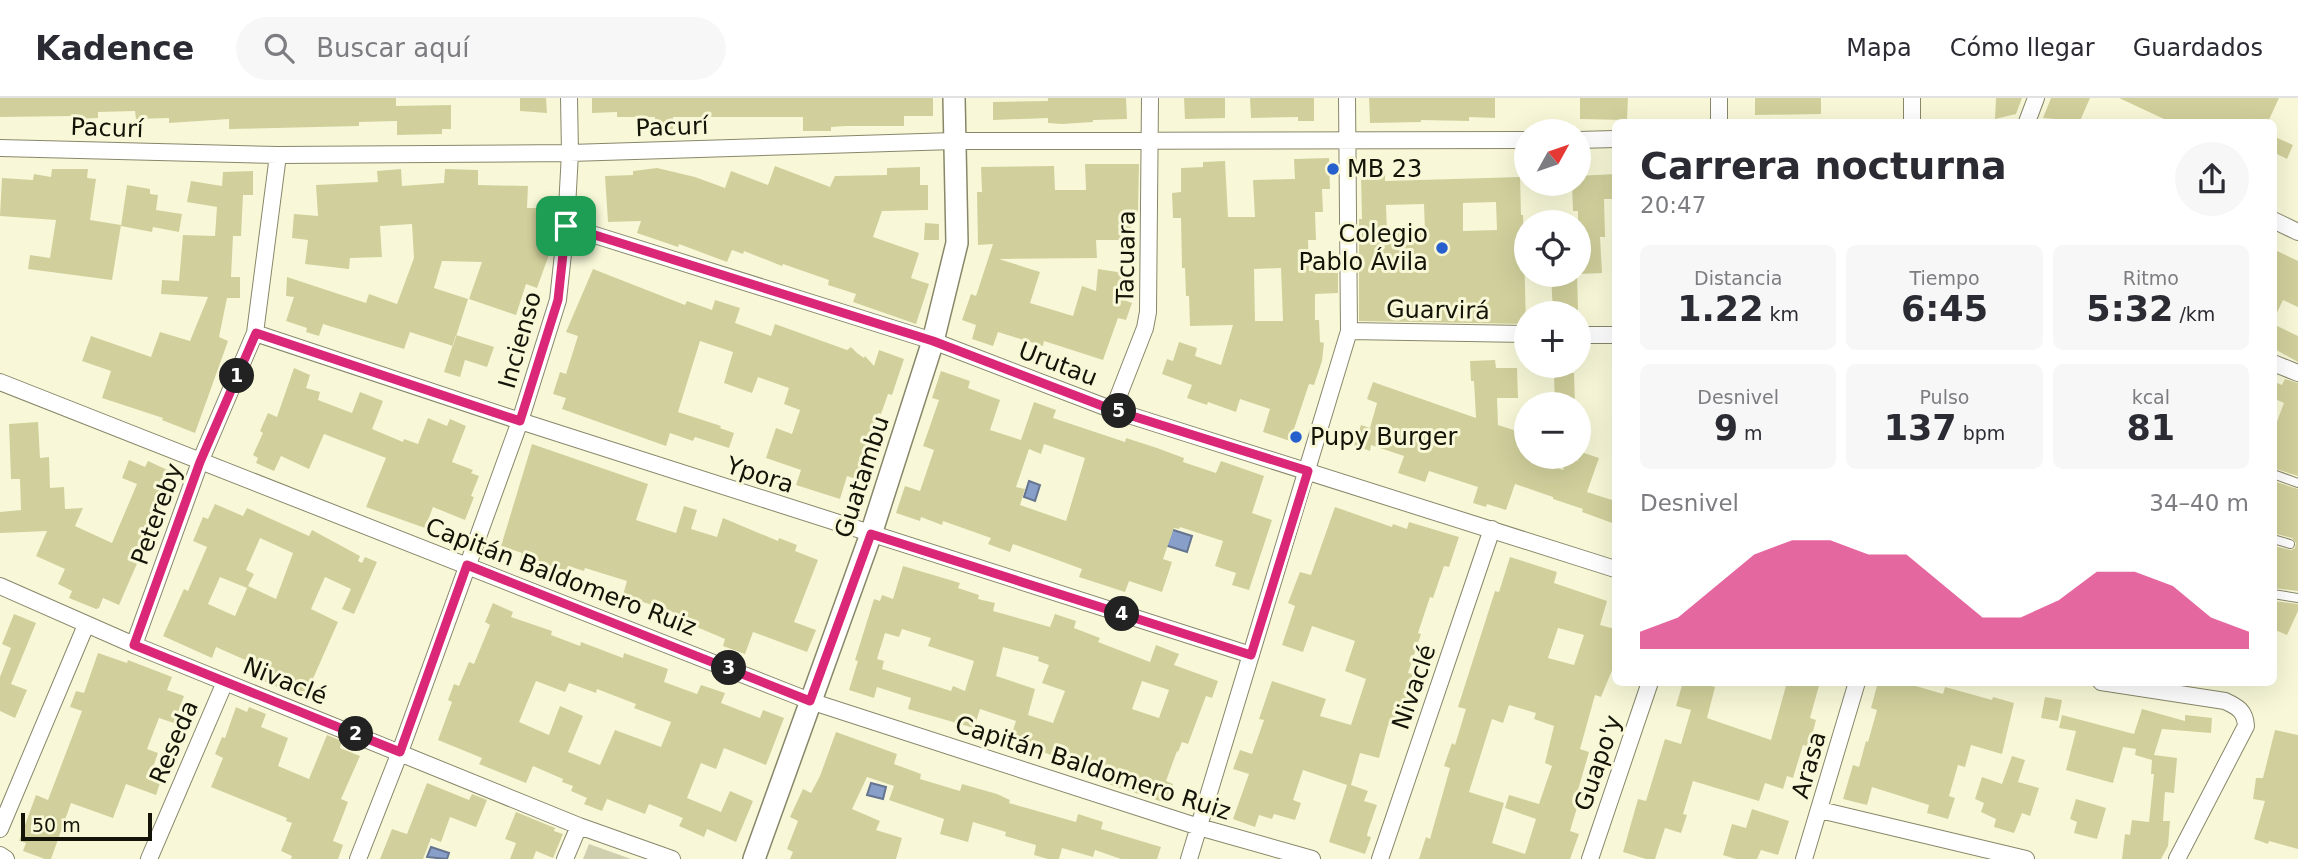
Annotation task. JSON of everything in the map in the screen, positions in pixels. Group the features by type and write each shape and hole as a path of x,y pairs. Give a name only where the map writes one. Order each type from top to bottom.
{"street":[{"name":"Incienso","path":"358,859 400,752 520,421 558,300 570,153 569,98"},
{"name":"Guatambu","path":"754,859 871,534 933,341 957,243 954,98"},
{"name":"Tacuara","path":"1113,410 1145,328 1148,312 1150,98"},
{"path":"1189,859 1349,331 1346,98"},
{"path":"1719,98 1719,119"},
{"path":"1912,98 1912,119"},
{"path":"2028,119 2036,98"},
{"path":"1591,139 1612,139"},
{"name":"Pacurí","path":"0,148 278,155 570,153 954,141 1514,140"},
{"name":"Petereby","path":"134,645 200,462 256,333 278,155"},
{"path":"2277,222 2298,232"},
{"name":"Urutau","path":"566,226 933,341 1113,410 1612,568"},
{"name":"Guarvirá","path":"1349,331 1514,334"},
{"name":"Ypora","path":"256,333 520,421 1251,655"},
{"path":"1591,335 1612,335"},
{"path":"2277,365 2298,373"},
{"name":"Capitán Baldomero Ruiz","path":"0,382 810,701 1199,827 1312,859"},
{"name":"Nivaclé","path":"1380,859 1492,529"},
{"name":"Nivaclé","path":"0,586 134,645 579,826 673,859"},
{"path":"0,829 86,625"},
{"name":"Reseda","path":"149,859 225,682"},
{"name":"Guapo'y","path":"1590,859 1649,686"},
{"name":"Arasa","path":"1804,859 1856,686"},
{"path":"2126,686 2225,702 2239,708 2245,717 2246,726 2177,859"},
{"path":"1820,810 2026,859"},
{"path":"565,859 579,826"},
{"path":"0,855 6,859"}],"lane":[{"path":"2277,475 2298,483"},
{"path":"2277,540 2290,544"},
{"path":"2277,595 2298,598"}],"green space":[{"path":"589,844 631,859 583,859"}],"water":[{"path":"1029,481 1040,485 1035,501 1024,497"},
{"path":"1170,529 1192,536 1187,552 1165,545"},
{"path":"871,783 886,787 883,799 867,795"},
{"path":"431,847 449,853 447,859 427,857"}],"building":[{"path":"0,98 396,98 396,106 451,105 451,129 442,129 442,134 397,135 397,121 359,122 359,126 229,129 229,119 169,123 169,118 136,119 135,111 98,112 98,118 0,117"},
{"path":"520,98 546,98 547,113 520,111"},
{"path":"592,98 933,98 933,116 904,116 904,126 831,127 831,131 803,131 803,117 673,117 673,129 655,130 655,117 617,117 617,112 592,113"},
{"path":"1048,98 1126,98 1127,119 1062,124 1048,123 1048,118 993,120 993,102 1048,101"},
{"path":"1184,98 1225,98 1225,118 1185,119"},
{"path":"1250,98 1314,98 1314,121 1298,121 1298,117 1251,118"},
{"path":"1369,98 1495,98 1495,118 1370,123"},
{"path":"1580,98 1628,98 1627,119 1580,119"},
{"path":"1755,98 1821,98 1821,114 1755,115"},
{"path":"1996,98 2022,98 2016,114 1995,119"},
{"path":"2051,98 2090,98 2081,119 2043,118"},
{"path":"2119,98 2279,98 2269,119 2164,119"},
{"path":"2277,138 2293,145 2287,159 2277,154"},
{"path":"1329,158 1330,189 1322,189 1323,212 1315,212 1316,240 1308,240 1309,271 1338,270 1338,293 1315,294 1315,320 1319,320 1320,342 1324,343 1322,361 1314,385 1309,384 1290,441 1263,432 1270,409 1240,399 1236,412 1208,402 1207,405 1187,398 1192,385 1162,374 1167,359 1173,361 1179,342 1197,348 1195,356 1221,365 1233,325 1190,326 1189,296 1186,296 1185,268 1182,268 1181,218 1173,218 1172,193 1181,192 1181,168 1203,167 1203,162 1225,161 1228,217 1255,217 1253,180 1295,179 1294,159","holes":["1281,268 1283,321 1255,321 1254,269"]},
{"path":"1085,164 1139,164 1138,213 1131,213 1131,240 1096,240 1097,258 999,259 1040,272 1030,303 1073,316 1082,286 1096,291 1098,269 1124,273 1121,299 1132,303 1126,320 1118,318 1103,360 1044,341 1043,346 998,332 993,346 972,339 976,325 962,320 971,294 976,296 993,244 978,245 977,192 982,192 981,167 1054,166 1055,190 1086,190"},
{"path":"775,166 830,187 835,176 887,175 887,168 920,167 920,185 928,185 928,210 882,211 873,237 919,253 911,278 929,284 916,324 853,302 856,294 828,285 829,280 744,251 743,254 732,250 727,262 679,244 678,247 637,233 641,221 608,222 605,176 633,175 633,171 657,168 725,188 731,171 768,185"},
{"path":"52,169 88,169 87,178 96,179 90,220 121,225 112,280 28,269 30,255 50,258 56,220 0,216 2,178 33,180 34,174 51,177"},
{"path":"401,169 402,186 444,183 445,169 478,170 478,185 528,186 527,208 552,208 551,249 537,288 526,284 516,315 469,299 482,262 442,261 434,288 468,299 453,346 410,332 404,349 323,324 319,336 306,332 307,328 286,321 294,297 286,296 287,277 366,303 369,294 397,304 414,258 412,224 380,226 382,257 350,258 349,269 305,264 308,240 292,238 294,214 318,216 316,185 378,182 377,171"},
{"path":"253,171 253,195 243,195 241,236 233,236 231,277 240,277 240,298 227,298 219,337 228,341 195,433 162,420 163,418 102,398 111,371 82,361 91,336 151,357 160,332 190,341 208,297 161,294 162,280 179,281 183,235 215,236 217,207 187,202 191,181 222,186 223,172"},
{"path":"1612,174 1612,199 1604,199 1605,237 1600,237 1602,273 1591,273 1591,210 1573,210 1572,196 1591,196 1591,175"},
{"name":"Colegio Pablo Ávila","path":"1385,175 1385,181 1514,177 1514,196 1520,196 1521,210 1514,210 1514,287 1525,287 1525,301 1514,301 1514,324 1359,321 1359,219 1362,219 1361,176","holes":["1496,202 1497,230 1463,231 1463,203","1424,204 1425,232 1387,233 1386,205"]},
{"path":"127,185 150,189 150,194 158,195 156,210 182,214 179,232 153,227 152,232 121,226"},
{"path":"925,223 939,224 939,240 924,240"},
{"path":"2277,251 2298,261 2298,307 2283,300 2277,313"},
{"path":"593,269 685,305 687,301 712,310 715,300 740,308 735,323 771,336 775,324 847,350 851,347 874,366 879,350 904,359 892,395 888,394 881,414 878,413 856,479 847,476 840,499 796,485 801,470 766,458 776,428 792,434 800,410 784,404 789,388 758,377 752,393 724,383 733,352 700,341 678,412 734,433 729,448 695,437 693,441 670,433 666,446 562,409 566,398 553,394 560,372 566,374 578,336 566,332"},
{"path":"1552,287 1577,287 1578,301 1552,301"},
{"path":"2277,326 2298,336 2298,362 2277,350"},
{"path":"456,335 494,347 487,367 465,360 460,377 444,372"},
{"path":"1495,360 1496,368 1514,368 1518,392 1514,392 1514,398 1497,398 1498,425 1514,430 1514,469 1591,469 1591,455 1599,458 1587,492 1612,500 1612,523 1582,512 1583,509 1515,484 1506,510 1487,504 1486,507 1473,503 1478,487 1429,471 1425,482 1398,473 1404,456 1371,445 1370,451 1354,445 1361,425 1370,428 1377,403 1367,399 1373,382 1476,418 1474,381 1471,381 1470,361"},
{"path":"294,368 310,375 306,388 320,392 318,400 352,413 360,392 383,401 372,429 403,442 404,439 418,444 428,418 447,426 450,419 466,426 452,462 473,470 471,473 479,476 465,520 433,507 425,528 366,507 386,458 324,434 309,469 281,456 274,471 256,463 258,458 253,455 263,433 260,431 268,413 277,417"},
{"path":"941,371 970,381 968,388 1000,400 990,430 1021,440 1034,402 1056,410 1053,418 1125,442 1126,438 1157,448 1184,458 1183,462 1216,473 1221,461 1264,476 1252,513 1272,520 1249,590 1232,585 1236,573 1215,566 1223,541 1180,527 1174,528 1163,559 1172,562 1162,592 1129,581 1125,592 1079,577 1082,569 1013,544 1010,552 988,544 991,538 943,521 942,525 921,517 920,521 896,513 905,486 920,491 934,450 923,446 939,400 932,398","holes":["1044,444 1085,458 1066,521 1020,505 1025,489 1016,487 1029,449 1041,454"]},
{"path":"1554,378 1574,378 1575,392 1555,392"},
{"path":"2285,379 2298,383 2298,476 2277,469 2277,421 2284,403 2277,400 2277,383 2282,385"},
{"path":"38,422 40,458 49,457 50,488 64,487 65,509 83,508 75,526 112,543 137,484 122,478 129,460 145,467 148,461 176,474 119,605 103,598 96,609 69,598 72,591 58,584 65,569 36,556 47,531 0,533 0,512 21,510 20,479 11,479 9,424"},
{"path":"532,444 648,484 636,520 676,533 684,506 697,510 691,529 717,537 723,518 778,541 779,538 797,545 795,551 818,560 794,622 816,630 807,652 753,632 745,654 723,646 725,639 692,625 689,633 676,628 681,615 623,595 627,581 585,568 584,571 568,566 566,571 542,563 537,577 517,571 522,553 501,546"},
{"path":"2277,482 2298,489 2298,591 2277,588 2277,547 2291,550 2295,548 2296,543 2292,538 2277,534"},
{"path":"215,504 243,516 247,508 309,536 312,530 360,556 358,561 362,563 365,557 377,562 354,614 342,609 351,589 325,577 311,609 338,622 304,699 264,681 268,670 216,647 212,658 163,636 184,589 188,591 207,547 193,541 203,517 208,519","holes":["260,538 293,553 276,599 248,586 254,574 246,570","220,577 247,588 248,586 235,616 208,604"]},
{"path":"1335,507 1392,527 1393,524 1407,529 1409,522 1459,537 1449,567 1444,566 1433,598 1430,597 1418,633 1421,634 1408,673 1413,674 1405,697 1410,698 1400,728 1388,725 1379,758 1360,753 1351,785 1368,791 1364,801 1377,805 1368,831 1367,836 1371,837 1365,854 1329,842 1347,785 1303,770 1293,800 1301,803 1295,820 1274,814 1272,819 1259,815 1255,827 1233,819 1249,774 1233,769 1240,750 1252,754 1264,720 1259,719 1272,681 1326,699 1320,716 1351,725 1366,679 1345,671 1355,641 1312,626 1303,652 1282,645 1295,606 1288,603 1300,572 1311,575"},
{"path":"1510,557 1557,572 1554,583 1607,601 1600,625 1612,628 1612,670 1601,697 1595,695 1580,749 1589,752 1578,790 1582,791 1570,831 1579,834 1570,859 1419,859 1426,837 1430,839 1450,768 1444,766 1452,743 1455,745 1466,709 1458,707 1495,591 1499,592","holes":["1558,628 1584,635 1574,665 1548,658","1509,705 1536,713 1534,719 1554,726 1545,763 1552,766 1539,804 1509,795 1505,808 1536,819 1525,854 1492,843 1504,803 1469,792 1492,719 1503,723"]},
{"path":"903,566 960,583 958,588 979,595 978,599 995,603 993,611 1050,627 1055,614 1076,621 1074,628 1100,638 1098,642 1150,662 1156,645 1179,654 1174,665 1218,681 1212,698 1206,696 1188,744 1182,742 1177,751 1166,781 1173,784 1166,803 1108,784 1112,774 1010,739 1016,721 980,709 974,728 908,709 911,698 877,687 874,698 849,690 858,661 855,660 874,599 880,601 882,595 893,599","holes":["902,629 931,638 928,646 974,661 965,691 953,686 951,691 882,669 884,661 877,659 885,633 899,637","1003,647 1039,657 1038,661 1049,665 1042,683 1065,691 1053,723 1028,715 1035,689 996,676","1142,681 1169,690 1159,718 1132,709"]},
{"path":"2277,601 2298,604 2298,611 2287,635 2277,631"},
{"path":"493,603 513,612 511,617 552,631 551,635 580,646 581,642 623,658 624,653 668,669 664,682 697,694 701,685 725,693 721,703 760,718 763,710 784,718 766,765 724,748 716,769 701,763 687,798 721,812 730,791 753,801 736,842 707,829 704,837 679,826 683,818 649,804 645,814 607,799 602,811 584,804 587,798 571,791 573,786 562,782 563,779 533,766 526,783 479,764 482,758 438,740 452,702 448,700 454,684 459,686 469,662 474,664 490,625 485,622","holes":["536,681 565,692 569,683 596,693 597,689 636,704 634,708 671,722 661,747 615,730 600,765 568,752 583,716 560,706 549,735 519,722"]},
{"path":"14,614 36,623 11,684 27,690 15,718 0,711 0,677 11,648 2,644"},
{"path":"98,653 127,663 128,660 172,677 167,690 184,696 174,723 159,718 147,749 158,753 151,773 162,777 156,795 126,784 113,818 71,803 51,859 45,859 23,851 26,843 19,841 36,795 48,800 82,711 70,707 76,691 84,693"},
{"path":"1682,686 1715,687 1707,718 1771,740 1786,686 1819,686 1810,718 1816,720 1809,747 1803,745 1793,778 1787,776 1783,789 1765,783 1759,801 1693,781 1683,814 1687,815 1681,833 1665,828 1655,859 1646,859 1623,852 1638,799 1646,801 1665,739 1681,744 1691,710 1676,706"},
{"path":"1877,686 1916,686 1943,694 1945,687 2014,703 2002,754 1971,745 1965,767 1958,765 1949,796 1955,798 1948,819 1927,813 1929,805 1872,787 1867,805 1843,799 1853,765 1859,767 1866,741 1868,742 1877,710 1871,708"},
{"path":"2045,697 2062,700 2058,721 2041,718"},
{"path":"236,707 247,712 249,707 266,714 261,727 288,738 278,766 309,779 327,735 342,741 340,748 360,756 341,799 348,802 333,841 343,845 338,859 291,859 292,856 281,851 292,823 286,821 287,818 211,787 223,758 215,754 222,737 225,738"},
{"path":"2142,709 2185,721 2185,715 2212,718 2211,733 2162,729 2154,755 2177,758 2174,793 2165,792 2163,821 2170,821 2168,846 2161,859 2122,859 2125,834 2130,835 2132,820 2149,822 2154,774 2151,774 2152,760 2135,755 2136,749 2123,747 2113,783 2066,770 2076,731 2059,728 2062,715 2134,734"},
{"path":"2275,730 2298,735 2298,849 2254,839 2265,801 2253,799 2256,778 2263,778"},
{"path":"836,732 897,754 894,764 921,774 920,779 960,791 962,784 997,794 1010,800 1009,803 1076,822 1078,814 1103,822 1101,829 1161,847 1157,859 1121,859 1095,850 1093,857 1062,848 1059,859 1048,859 1034,855 1036,845 1005,836 1006,832 973,822 968,842 940,834 944,819 889,800 894,786 867,777 852,809 880,821 876,830 902,838 896,859 790,859 793,852 787,849 798,821 790,817 803,789 811,793"},
{"path":"2012,756 2025,760 2018,782 2039,788 2030,816 2022,813 2014,833 1994,827 1996,819 1981,812 1984,803 1975,799 1982,777 2002,784"},
{"path":"427,783 469,800 472,794 487,800 476,827 450,817 441,842 431,838 423,859 380,859 392,829 407,834"},
{"path":"2076,799 2106,808 2097,839 2074,833 2077,822 2070,819"},
{"path":"1752,809 1789,821 1778,855 1761,850 1757,859 1736,859 1723,855 1732,824 1746,828"},
{"path":"516,812 563,834 553,858 536,851 533,859 510,859 516,843 505,839"}],"place":[{"name":"MB 23","path":"1333,169"},
{"name":"Colegio Pablo Ávila","path":"1442,248"},
{"name":"Pupy Burger","path":"1296,437"}],"route":[{"path":"566,226 933,341 1113,410 1308,471 1251,655 871,534 810,701 467,565 400,752 134,645 200,462 256,333 520,421 558,300 566,226"}]}
